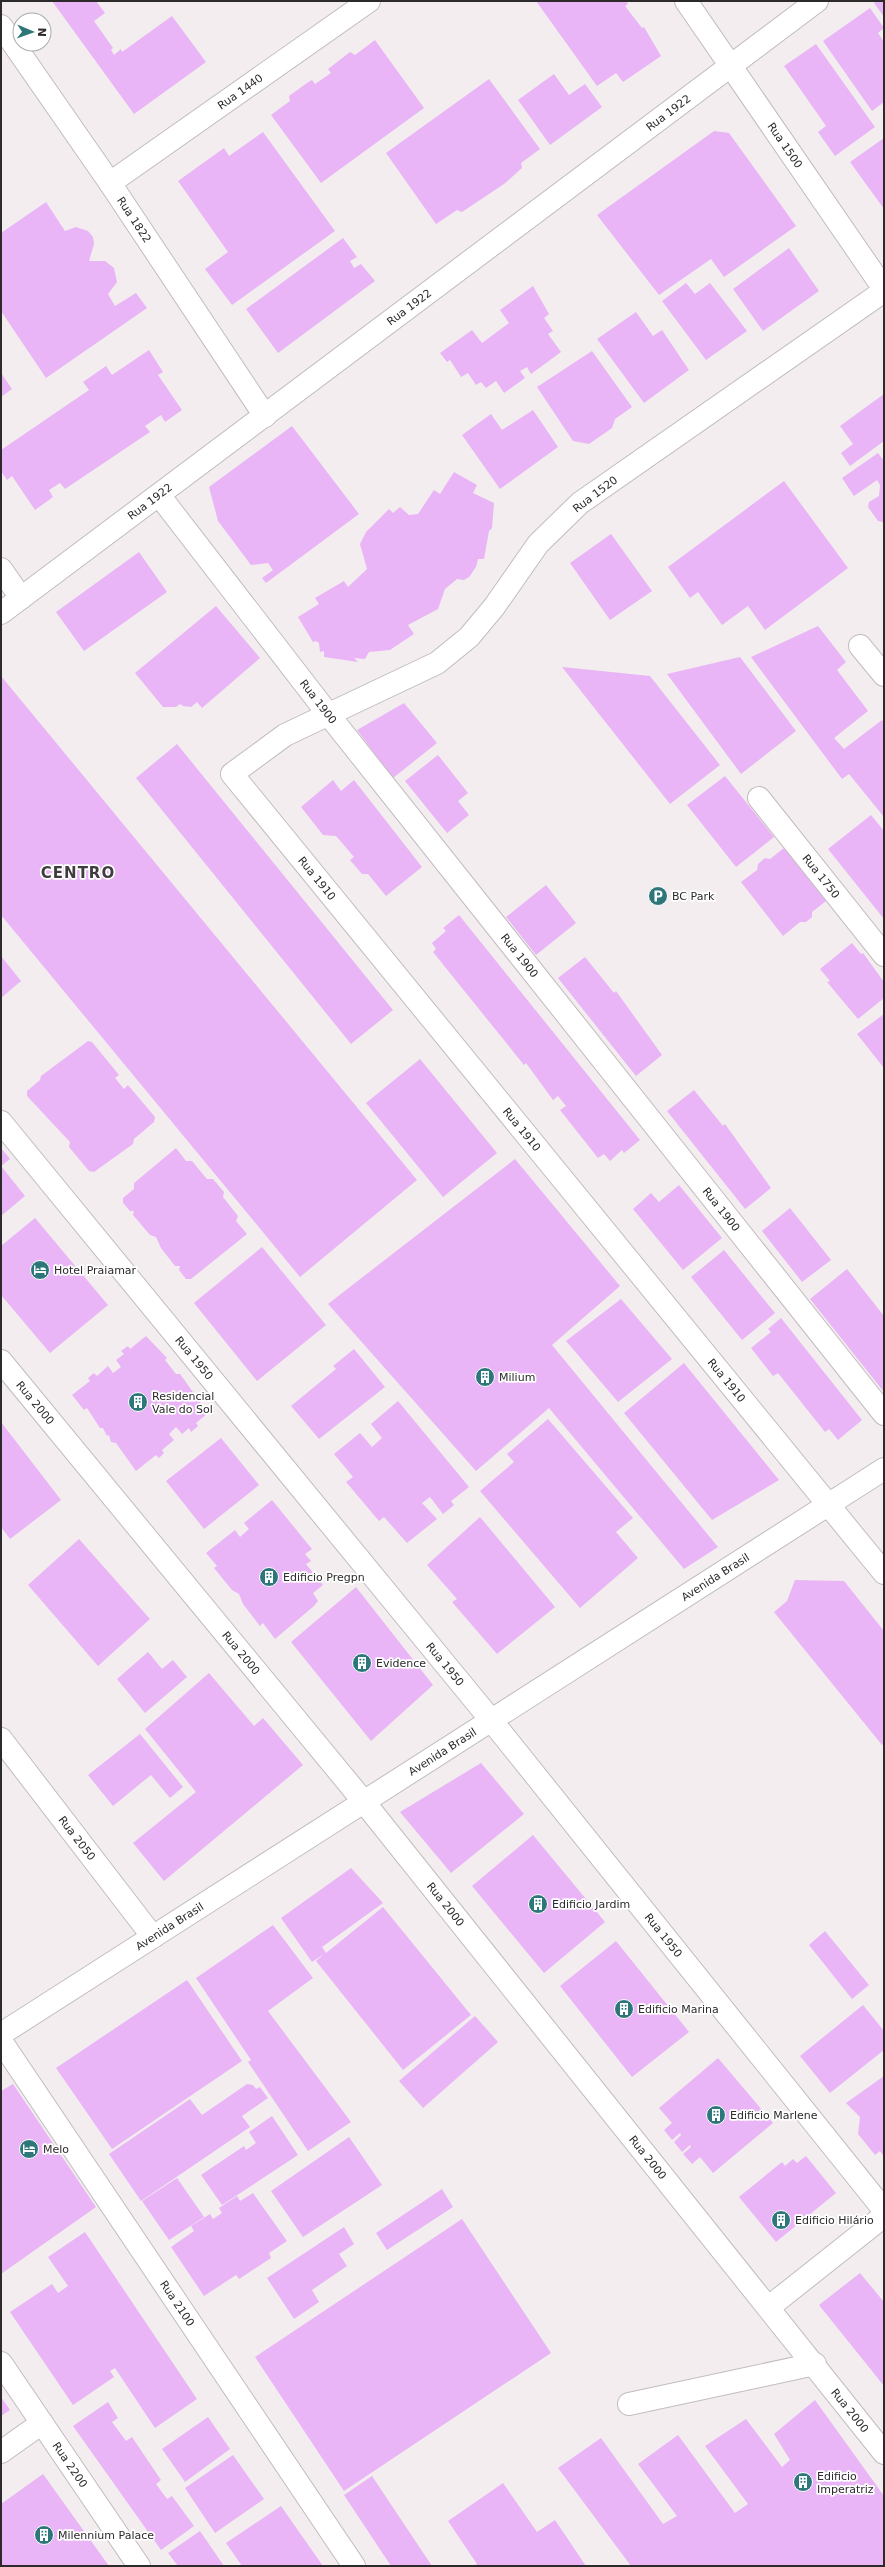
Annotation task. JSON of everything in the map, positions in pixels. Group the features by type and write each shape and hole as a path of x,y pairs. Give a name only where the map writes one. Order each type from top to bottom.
{"street":[{"name":"Rua 1440","path":"110,183 369,1"},
{"name":"Rua 1500","path":"686,1 884,290"},
{"name":"Rua 1922","path":"1,613 817,1"},
{"name":"Rua 1822","path":"1,26 110,183 264,416"},
{"name":"Rua 1520","path":"328,714 437,663 469,637 494,607 538,544 580,503 884,290"},
{"name":"Rua 1900","path":"159,495 328,714 884,1414"},
{"path":"1,569 21,598"},
{"path":"860,646 884,675"},
{"name":"Rua 1910","path":"328,714 285,735 232,774 884,1573"},
{"name":"Rua 1750","path":"759,798 884,955"},
{"name":"Rua 1950","path":"1,1122 491,1720 884,2210"},
{"name":"Rua 2000","path":"1,1361 364,1802 815,2364 884,2453"},
{"name":"Avenida Brasil","path":"1,2034 884,1469"},
{"name":"Rua 2050","path":"1,1739 153,1937"},
{"name":"Rua 2100","path":"1,2041 354,2566"},
{"path":"769,2307 884,2216"},
{"name":"Rua 2200","path":"1,2363 139,2566"},
{"path":"630,2404 815,2364"},
{"path":"1,2452 42,2423"}],"building":[{"path":"52,1 96,1 105,13 94,21 113,48 111,50 114,55 121,49 122,52 172,16 206,62 134,114"},
{"path":"536,1 626,1 628,4 625,6 642,28 644,27 661,56 623,82 616,73 597,86"},
{"path":"877,1 884,1 884,17 874,3"},
{"path":"870,8 884,28 878,33 884,42 884,102 872,111 823,41"},
{"path":"375,40 424,108 321,183 271,115 290,101 289,96 307,83 312,80 315,84 331,73 328,69 350,52 355,55"},
{"path":"816,44 875,127 835,156 818,132 826,126 784,66"},
{"path":"554,74 569,95 585,84 602,107 550,145 518,100"},
{"path":"489,79 540,149 521,163 522,168 504,184 462,212 457,210 436,224 386,153"},
{"path":"714,131 729,133 796,226 724,277 711,259 659,295 597,215"},
{"path":"263,132 335,231 232,305 205,269 228,252 178,181 224,148 229,156"},
{"path":"884,138 884,209 850,162"},
{"path":"46,202 65,231 76,227 88,231 93,237 94,244 89,261 105,261 114,268 117,282 108,294 115,306 136,293 147,308 46,378 1,311 1,233"},
{"path":"343,238 357,257 350,261 354,268 361,264 375,281 278,353 246,309"},
{"path":"789,248 819,291 763,331 733,289"},
{"path":"686,283 695,294 710,283 747,331 706,360 662,301"},
{"path":"533,286 549,314 544,318 553,331 548,334 561,352 531,374 527,367 520,371 525,378 504,393 496,381 486,388 481,382 476,385 468,373 461,377 450,360 447,362 440,353 472,330 482,343 509,323 500,310"},
{"path":"636,312 653,336 662,330 689,370 644,403 597,339"},
{"path":"149,350 163,372 158,375 182,410 165,422 161,415 145,426 150,432 65,489 60,483 49,490 53,497 35,510 12,476 7,480 1,471 1,450 89,390 83,382 106,366 112,375"},
{"path":"592,351 632,407 615,419 612,428 589,444 573,441 537,387"},
{"path":"1,373 12,389 1,397"},
{"path":"884,394 884,441 850,466 841,453 853,444 840,426"},
{"path":"533,410 558,447 500,489 462,435 491,414 502,430"},
{"path":"292,426 359,514 266,583 262,578 273,570 268,563 251,565 218,521 209,487"},
{"path":"878,453 884,461 883,522 878,521 868,507 869,502 879,496 880,485 877,480 854,496 842,478"},
{"path":"454,472 477,485 473,493 494,503 492,528 489,531 484,559 478,559 476,567 469,577 464,580 457,579 445,589 438,609 408,625 414,634 390,650 369,652 365,659 354,658 358,662 324,657 324,651 320,652 319,643 316,641 313,642 298,617 319,604 315,598 344,581 348,587 367,569 360,544 366,532 389,509 393,513 400,507 409,515 418,514 434,490 440,494"},
{"path":"784,481 848,568 765,630 748,606 722,625 698,592 690,598 668,567"},
{"path":"611,534 652,591 610,620 570,563"},
{"path":"139,552 167,592 84,651 56,612"},
{"path":"216,606 260,658 202,708 197,702 191,707 180,704 176,707 163,707 135,673"},
{"path":"818,626 846,662 837,670 868,711 834,738 844,749 882,720 884,723 884,817 849,774 842,779 751,657"},
{"path":"740,657 796,731 741,774 667,674"},
{"path":"562,667 650,676 720,765 670,804"},
{"path":"1,676 417,1180 300,1277 1,915"},
{"path":"404,703 437,743 393,778 357,730"},
{"path":"177,744 393,1010 351,1044 136,778"},
{"path":"438,755 468,793 458,801 469,815 447,833 405,781"},
{"path":"725,776 774,837 736,867 687,805"},
{"path":"333,780 341,791 354,780 422,867 386,896 368,874 362,874 350,860 354,857 336,836 323,835 301,807"},
{"path":"871,815 884,831 884,919 828,849"},
{"path":"784,848 826,901 812,912 812,917 806,922 800,922 783,936 741,882 757,870 758,864 765,858 770,859"},
{"path":"546,885 576,923 536,955 506,917"},
{"path":"459,915 640,1140 624,1153 622,1150 610,1161 604,1154 598,1158 560,1110 566,1106 558,1096 553,1100 526,1063 524,1065 433,952 436,949 432,943 446,931 443,928"},
{"path":"852,943 861,954 863,953 884,982 884,998 858,1019 827,982 830,981 820,969"},
{"path":"1,956 21,981 1,998"},
{"path":"585,957 614,993 616,991 662,1055 636,1076 558,978"},
{"path":"884,1014 884,1068 857,1034"},
{"path":"88,1041 92,1042 119,1075 115,1078 124,1089 128,1085 155,1117 154,1122 134,1139 133,1144 94,1172 89,1171 69,1147 70,1142 27,1096 27,1091 40,1080 41,1076"},
{"path":"420,1059 497,1153 443,1197 366,1103"},
{"path":"694,1090 723,1126 725,1124 771,1188 745,1209 667,1111"},
{"path":"1,1148 10,1159 1,1166"},
{"path":"176,1148 186,1161 192,1161 207,1179 213,1179 224,1192 223,1197 238,1216 236,1221 247,1234 191,1279 186,1279 179,1270 180,1266 175,1266 161,1248 156,1237 150,1235 133,1215 134,1211 130,1211 123,1203 123,1198 134,1189 134,1183"},
{"name":"Milium","path":"515,1159 620,1286 552,1345 718,1547 684,1569 549,1408 476,1471 328,1304"},
{"path":"1,1166 25,1196 1,1216"},
{"path":"679,1185 722,1238 683,1270 633,1209 651,1193 659,1202"},
{"path":"790,1208 831,1260 802,1282 762,1231"},
{"name":"Hotel Praiamar","path":"35,1218 108,1305 50,1353 1,1295 1,1246"},
{"path":"262,1247 326,1325 257,1381 194,1303"},
{"path":"724,1250 775,1313 742,1340 691,1277"},
{"path":"847,1269 884,1316 884,1392 810,1299"},
{"path":"621,1299 672,1359 618,1402 566,1341"},
{"path":"781,1318 862,1420 838,1440 829,1429 825,1432 778,1373 773,1376 751,1348 771,1332 768,1329"},
{"name":"Residencial Vale do Sol","path":"146,1336 167,1358 165,1360 176,1374 180,1374 208,1413 196,1423 198,1426 191,1432 189,1428 182,1434 176,1427 169,1434 174,1440 162,1450 164,1453 159,1458 156,1455 136,1471 116,1443 111,1442 109,1435 107,1436 103,1428 100,1428 87,1408 84,1410 72,1395 90,1381 88,1378 94,1373 97,1376 108,1366 113,1373 121,1367 116,1360 124,1354 121,1351 128,1346 130,1349"},
{"path":"354,1349 385,1387 319,1439 291,1406 336,1369 333,1366"},
{"path":"684,1363 779,1480 712,1520 624,1413"},
{"path":"398,1401 469,1487 451,1501 454,1505 443,1514 430,1497 422,1503 437,1519 407,1543 384,1517 379,1521 346,1482 353,1477 334,1454 360,1433 372,1447 382,1438 371,1424"},
{"path":"548,1419 633,1518 616,1532 638,1558 580,1608 480,1491 514,1462 507,1454"},
{"path":"1,1422 61,1500 10,1539 1,1527"},
{"path":"221,1438 259,1485 204,1529 166,1481"},
{"name":"Edificio Pregpn","path":"272,1500 312,1549 305,1554 311,1561 306,1564 323,1585 313,1593 318,1601 314,1606 275,1639 263,1623 260,1626 243,1604 239,1594 232,1590 214,1568 217,1566 206,1553 235,1530 240,1537 249,1529 244,1523"},
{"path":"480,1517 555,1607 497,1654 452,1602 457,1599 427,1565"},
{"path":"79,1539 150,1619 98,1666 28,1585"},
{"path":"795,1580 844,1581 884,1631 884,1743 882,1745 774,1612 787,1601"},
{"name":"Evidence","path":"356,1587 433,1685 371,1741 291,1642"},
{"path":"148,1652 162,1669 173,1660 187,1677 145,1713 117,1679"},
{"path":"209,1673 254,1726 263,1718 303,1765 164,1881 133,1843 196,1792 145,1729"},
{"path":"140,1734 183,1787 170,1798 151,1775 113,1806 88,1775"},
{"path":"481,1763 524,1814 451,1873 400,1812"},
{"name":"Edificio Jardim","path":"533,1835 605,1922 544,1973 472,1886"},
{"path":"351,1868 383,1903 322,1947 326,1953 383,1907 471,2015 403,2070 316,1961 324,1954 312,1962 281,1918"},
{"path":"273,1925 313,1978 268,2011 351,2122 308,2151 248,2062 251,2060 196,1978"},
{"path":"825,1931 869,1985 852,1999 809,1945"},
{"name":"Edificio Marina","path":"616,1941 689,2032 632,2077 560,1986"},
{"path":"187,1980 242,2061 112,2149 56,2068"},
{"path":"863,2005 884,2031 884,2050 830,2093 800,2056"},
{"path":"475,2016 498,2042 423,2108 399,2081"},
{"name":"Edificio Marlene","path":"718,2058 773,2123 713,2173 700,2157 692,2164 683,2154 691,2147 690,2145 682,2152 674,2142 681,2135 680,2133 672,2140 664,2130 672,2123 659,2108"},
{"path":"884,2076 884,2157 880,2151 875,2155 858,2134 860,2117 846,2103"},
{"name":"Melo","path":"13,2084 96,2207 1,2274 1,2091"},
{"path":"247,2084 253,2085 256,2089 260,2087 268,2098 242,2116 250,2127 141,2201 109,2154 190,2099 202,2115"},
{"path":"272,2116 298,2155 222,2205 201,2175 244,2146 246,2150 256,2143 249,2132"},
{"path":"349,2137 382,2185 303,2237 271,2191"},
{"name":"Edificio Hilário","path":"806,2156 836,2193 776,2242 739,2197 782,2162 785,2166 793,2159 797,2163"},
{"path":"177,2178 204,2217 169,2240 142,2201"},
{"path":"442,2189 453,2207 387,2250 376,2233"},
{"path":"253,2193 287,2241 269,2253 271,2258 239,2279 236,2275 204,2296 171,2247 194,2231 191,2226 210,2214 213,2219 222,2213 219,2208 237,2196 240,2201"},
{"path":"462,2219 551,2353 344,2491 255,2357"},
{"path":"344,2227 354,2244 339,2254 347,2266 312,2290 319,2302 294,2319 267,2278"},
{"path":"85,2232 197,2399 155,2428 115,2368 110,2371 114,2377 73,2405 10,2312 52,2284 58,2293 68,2286 48,2257"},
{"path":"860,2273 884,2302 884,2386 819,2305"},
{"path":"1,2397 10,2410 1,2416"},
{"name":"Edificio Imperatriz","path":"815,2400 884,2496 884,2566 631,2566 558,2468 601,2438 663,2524 677,2516 638,2464 678,2435 735,2513 748,2504 705,2446 746,2419 782,2467 790,2460 774,2434"},
{"path":"108,2402 118,2418 112,2422 126,2441 132,2437 161,2480 156,2484 167,2499 172,2496 194,2526 161,2550 73,2426"},
{"path":"208,2417 230,2449 185,2482 162,2449"},
{"path":"233,2455 264,2499 215,2533 185,2488"},
{"name":"Milennium Palace","path":"43,2474 109,2566 1,2566 1,2504"},
{"path":"372,2476 432,2566 391,2566 344,2495"},
{"path":"503,2483 537,2532 555,2520 586,2566 474,2566 477,2564 448,2521"},
{"path":"281,2506 323,2566 242,2566 226,2543"},
{"path":"200,2531 224,2566 178,2566 168,2553"}],"place":[{"name":"BC Park","path":"658,896"},
{"name":"Hotel Praiamar","path":"40,1270"},
{"name":"Milium","path":"485,1377"},
{"name":"Residencial Vale do Sol","path":"138,1402"},
{"name":"Edificio Pregpn","path":"269,1577"},
{"name":"Evidence","path":"362,1663"},
{"name":"Edificio Jardim","path":"538,1904"},
{"name":"Edificio Marina","path":"624,2009"},
{"name":"Edificio Marlene","path":"716,2115"},
{"name":"Melo","path":"29,2149"},
{"name":"Edificio Hilário","path":"781,2220"},
{"name":"Edificio Imperatriz","path":"803,2482"},
{"name":"Milennium Palace","path":"44,2535"}],"district":[{"name":"CENTRO","path":"78,873"}]}
